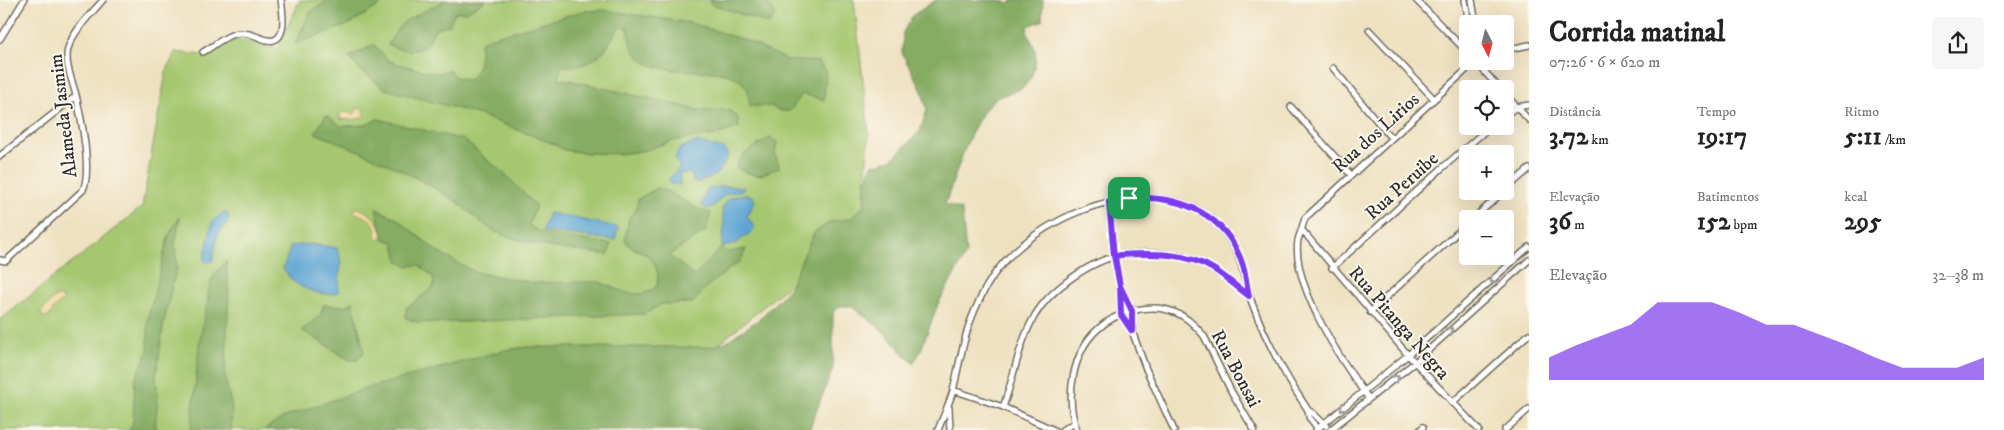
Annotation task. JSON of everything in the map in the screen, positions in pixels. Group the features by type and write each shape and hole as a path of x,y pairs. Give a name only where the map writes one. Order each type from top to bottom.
{"street":[{"path":"0,39 24,0"},
{"name":"Alameda Jasmim","path":"0,260 6,261 83,190 87,183 86,157 76,96 67,62 69,43 103,0"},
{"path":"203,52 232,34 248,34 266,40 275,40 279,37 282,27 282,0"},
{"path":"1416,0 1459,44"},
{"path":"1465,0 1468,15"},
{"path":"1472,0 1474,15"},
{"path":"1368,30 1434,99"},
{"path":"1514,48 1529,45"},
{"path":"1333,68 1391,138"},
{"name":"Rua dos Lirios","path":"1302,230 1305,218 1466,70"},
{"path":"1484,70 1492,80"},
{"path":"0,156 76,96"},
{"path":"1514,105 1529,120"},
{"path":"1516,107 1529,105"},
{"path":"1291,107 1351,174"},
{"name":"Rua Peruibe","path":"1332,268 1482,135"},
{"path":"1514,182 1529,169"},
{"path":"938,430 953,390 961,350 970,323 989,283 999,268 1016,251 1080,210 1129,198 1161,198 1176,201 1205,214 1216,222 1234,245 1244,269 1249,296 1278,363 1308,410 1330,430 1414,363 1529,260"},
{"path":"1483,210 1494,200"},
{"path":"1109,202 1120,286 1121,315 1132,331 1146,369 1174,430"},
{"path":"1302,230 1298,241 1298,251 1307,294 1326,333 1369,399"},
{"name":"Rua Pitanga Negra","path":"1302,230 1332,268 1414,363 1479,430"},
{"path":"1370,312 1459,232"},
{"path":"1308,410 1309,417 1317,430 1408,355 1529,248"},
{"path":"1003,408 1022,340 1040,306 1073,277 1088,269 1120,255 1151,254 1183,258 1215,270 1249,296"},
{"path":"1120,286 1132,311 1132,331"},
{"name":"Rua Bonsai","path":"1077,430 1074,423 1072,393 1074,376 1083,348 1097,329 1108,321 1132,311 1154,309 1174,312 1184,317 1204,336 1231,391 1254,430"},
{"path":"1432,334 1438,340"},
{"path":"1452,403 1529,334"},
{"path":"953,390 1003,408 1054,430"},
{"path":"948,405 950,430"},
{"path":"1505,430 1529,409"},
{"path":"1062,430 1074,423"}],"green space":[{"path":"300,0 854,0 869,134 862,224 714,348 283,430 0,430 0,320 142,207 166,72 175,52 205,55 232,40 244,39 277,49"},
{"path":"328,0 388,0 350,24 295,44 310,12"},
{"path":"446,0 486,0 466,12 455,12 449,25 437,28 429,42 421,49 404,50 388,44 399,27 407,20"},
{"path":"709,0 765,0 776,15 769,24 711,4"},
{"path":"936,0 999,0 1009,3 1014,0 1043,0 1042,21 1028,26 1027,32 1036,54 1033,71 1026,85 1000,96 987,107 976,124 966,147 945,204 962,210 966,254 938,304 920,353 913,363 882,330 851,306 840,306 833,313 833,368 809,430 264,430 284,417 371,387 505,350 527,347 706,347 724,343 758,320 788,290 814,233 830,222 851,218 865,204 865,184 872,165 891,160 920,131 927,110 922,91 902,53 903,32 913,15"},
{"path":"604,10 691,23 750,42 787,60 818,62 826,70 824,100 802,94 790,111 780,111 771,106 750,106 747,89 737,78 723,73 671,70 654,66 641,59 632,47 628,28 619,27 601,54 584,64 561,66 559,78 699,110 729,110 738,118 739,127 716,135 672,141 643,151 620,154 588,153 564,150 554,144 477,114 385,89 357,67 349,57 374,45 388,60 398,64 438,74 449,70 455,77 468,80 475,72 478,63 480,43 489,38 583,11"},
{"path":"326,115 341,126 365,125 378,119 464,140 509,178 536,206 529,225 541,233 611,244 608,255 542,245 496,232 453,199 420,180 368,155 315,133"},
{"path":"770,138 777,142 775,154 780,168 760,175 754,175 736,167 745,154"},
{"path":"657,188 671,193 696,208 711,213 705,232 669,255 694,276 722,247 728,252 746,249 740,261 706,287 693,303 662,304 645,314 440,323 416,322 406,318 406,308 433,288 434,278 419,265 407,266 398,261 394,242 384,239 376,209 396,218 439,253 475,272 535,283 599,282 627,293 639,294 649,292 657,286 657,272 649,257 630,247 625,239 629,218 636,209 638,199"},
{"path":"180,217 175,245 177,267 163,327 156,378 158,394 155,430 129,430 133,422 135,380 148,351 148,318 169,234"},
{"path":"226,261 229,291 225,377 232,408 231,430 191,430 199,345 210,286 213,277"},
{"path":"353,302 364,352 358,360 349,360 302,330 321,315 323,305 344,306"}],"sand":[{"path":"358,108 363,109 364,117 353,120 340,119 342,112 354,114"},
{"path":"359,208 371,215 377,222 383,235 380,240 376,237 373,223 354,212 354,209"},
{"path":"55,297 64,299 54,308 49,317 41,316 42,311"}],"water":[{"path":"696,142 724,149 728,154 724,165 714,176 699,183 693,182 692,175 687,173 679,174 680,185 671,184 669,179 680,167 675,159 680,148"},
{"path":"725,186 743,187 744,190 725,194 714,206 707,209 701,205 707,189"},
{"path":"744,194 752,196 755,201 747,216 754,226 754,230 735,244 722,247 724,226 722,209 729,198"},
{"path":"224,212 228,214 229,219 217,236 213,260 207,263 204,260 212,222"},
{"path":"549,213 618,227 615,240 542,231"},
{"path":"310,244 337,248 341,261 338,293 314,292 303,287 292,280 283,268 291,246"}],"route":[{"path":"1129,198 1109,202 1114,256 1120,286 1132,311 1132,331 1121,315 1120,286 1115,257 1120,255 1162,254 1203,264 1215,270 1249,296 1244,269 1234,245 1216,222 1191,206 1176,201 1161,198 1129,198"}]}
